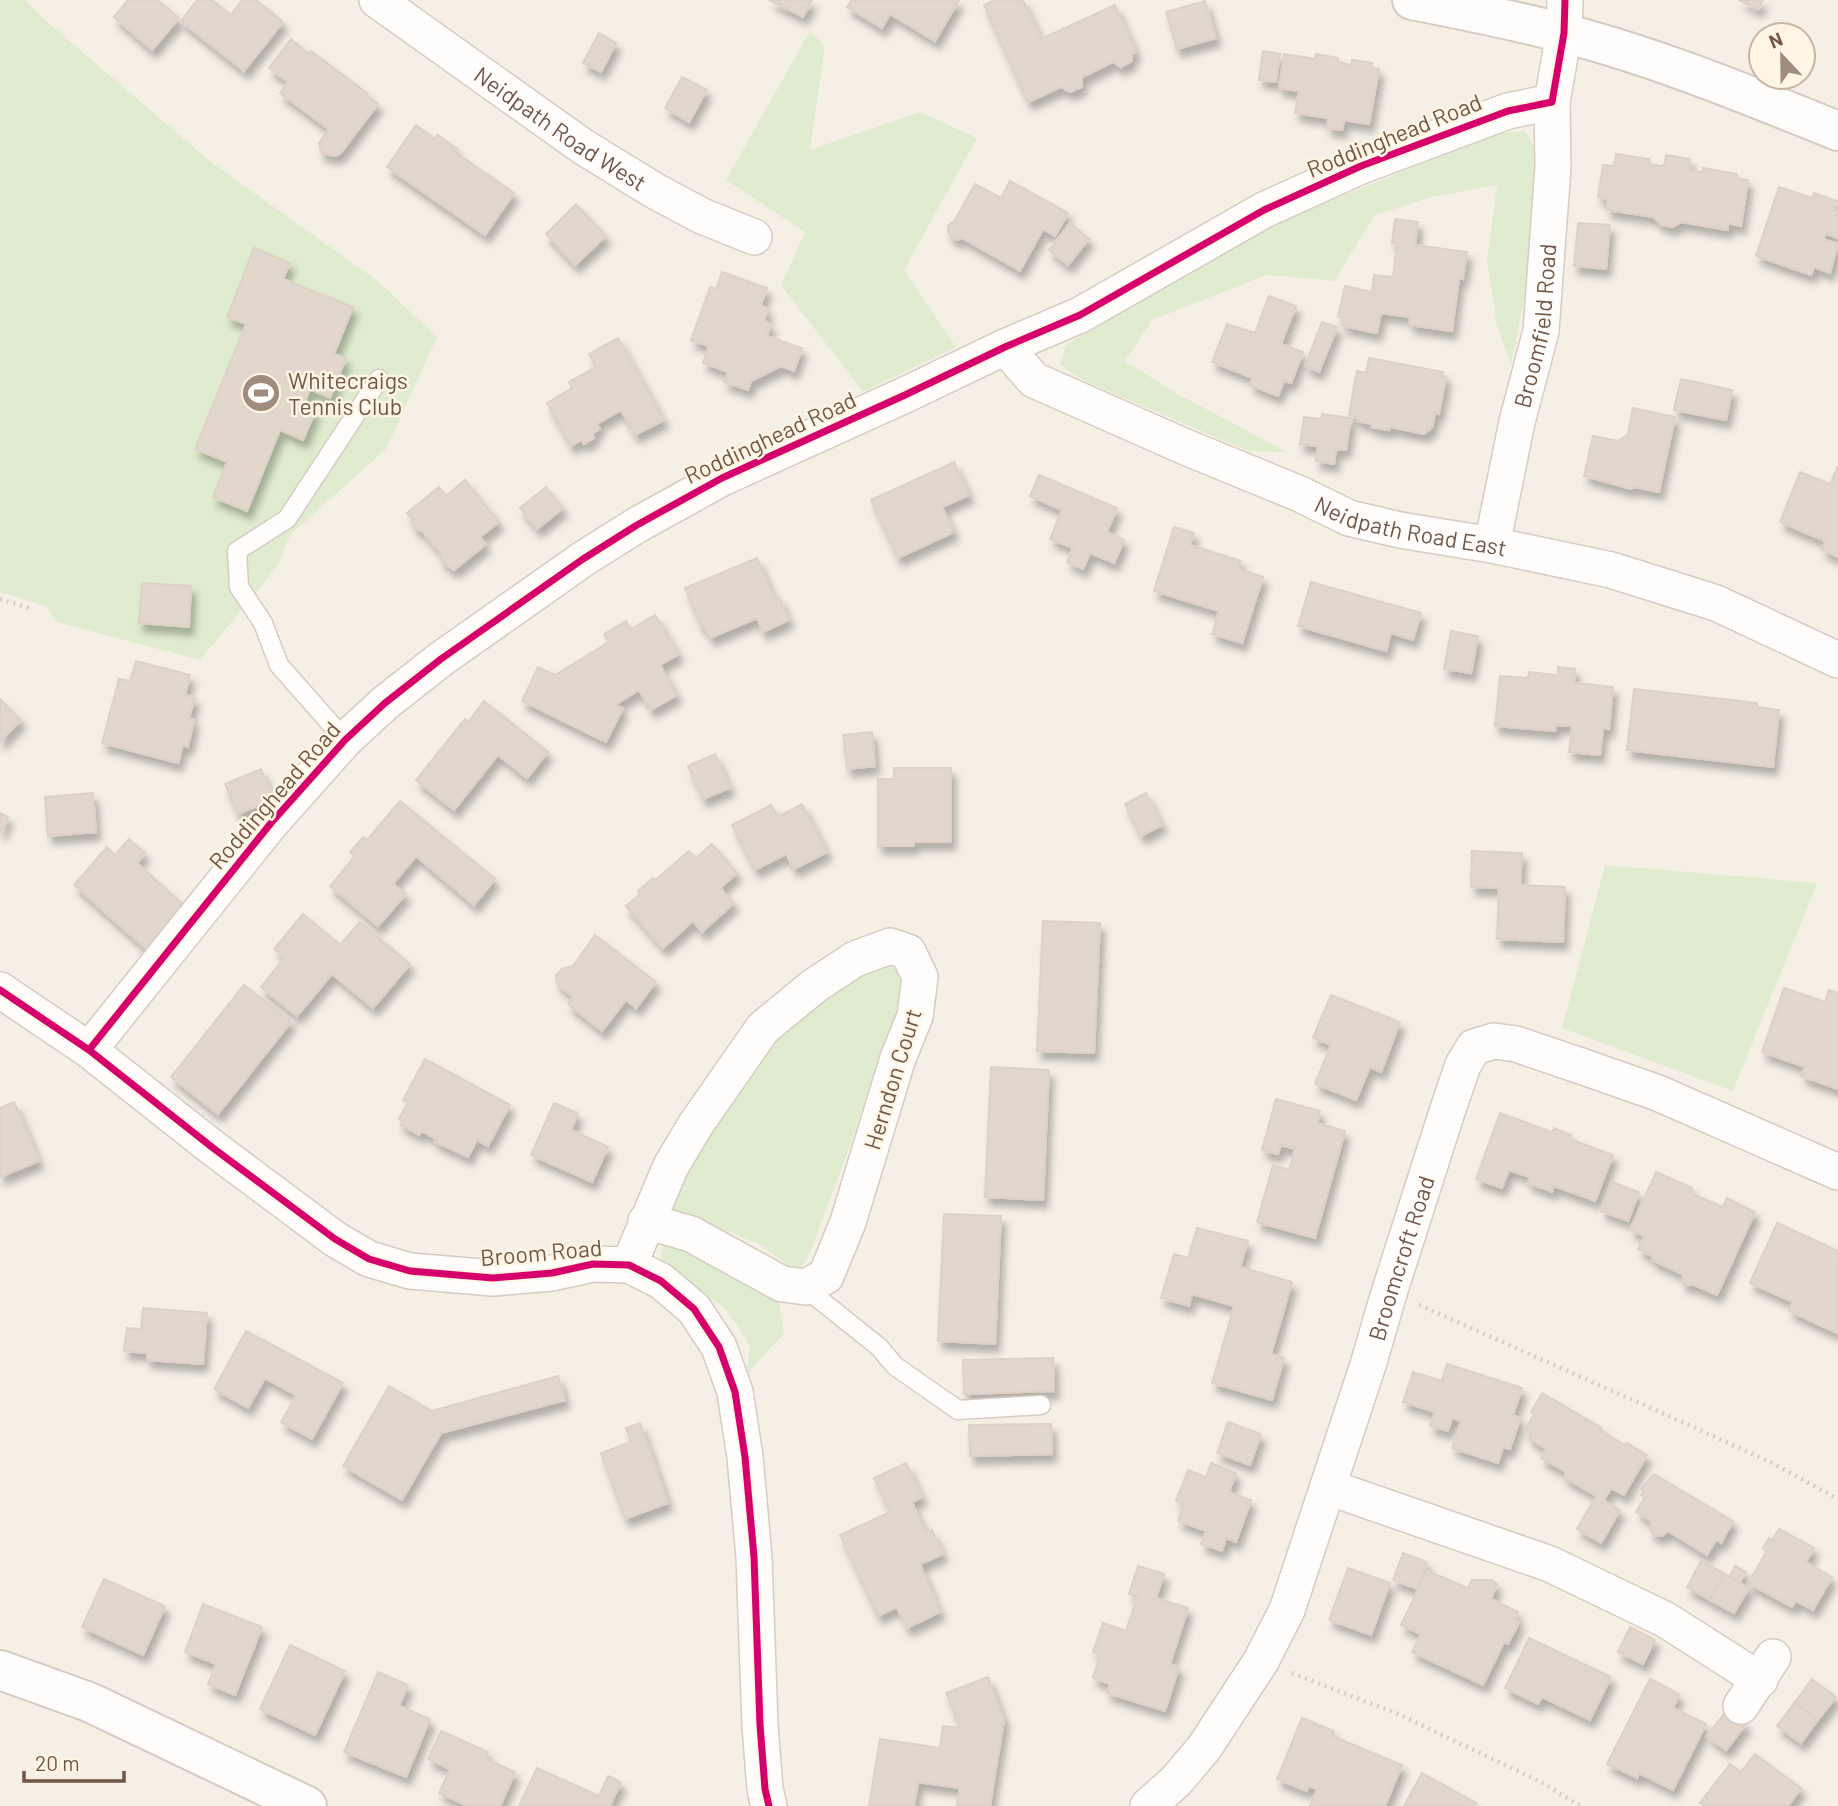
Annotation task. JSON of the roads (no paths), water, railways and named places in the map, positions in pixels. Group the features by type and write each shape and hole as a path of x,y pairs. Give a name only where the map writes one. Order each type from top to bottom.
{"street":[{"name":"Neidpath Road West","path":"377,0 582,146 690,210 754,237"},
{"path":"1412,0 1564,16 1662,64 1838,131"},
{"path":"1552,102 1564,16"},
{"name":"Roddinghead Road","path":"89,1050 262,833 345,740 385,703 441,659 583,559 637,525 723,478 1080,315 1264,210 1361,166 1508,111 1552,102"},
{"name":"Broomfield Road","path":"1492,545 1517,422 1541,331 1553,167 1552,102"},
{"name":"Neidpath Road East","path":"1005,347 1034,380 1171,441 1300,494 1349,518 1611,570 1716,603 1838,660"},
{"name":"Herndon Court","path":"629,1265 671,1166 696,1124 763,1028 814,986 855,959 890,946 908,952 920,976 915,1016 898,1058 848,1222 827,1276 804,1287"},
{"name":"Broom Road","path":"0,990 89,1050 223,1156 335,1239 369,1259 410,1271 493,1278 552,1273 593,1264 629,1265 661,1281 694,1309 719,1348 735,1392 745,1457 754,1557 760,1725 769,1806"},
{"name":"Broomcroft Road","path":"1149,1806 1176,1781 1204,1748 1261,1661 1287,1610 1463,1065 1474,1047 1494,1041 1516,1044 1658,1093 1838,1172"},
{"path":"646,1220 691,1234 782,1284 804,1287"},
{"path":"1328,1487 1549,1564 1666,1620 1758,1681"},
{"path":"0,1670 89,1702 307,1806"}],"lane":[{"path":"345,740 279,665 263,624 239,587 237,551 287,519 379,379"},
{"path":"804,1287 879,1347 895,1366 958,1410 1041,1405"}],"place":[{"name":"Whitecraigs Tennis Club","path":"261,393"}]}
